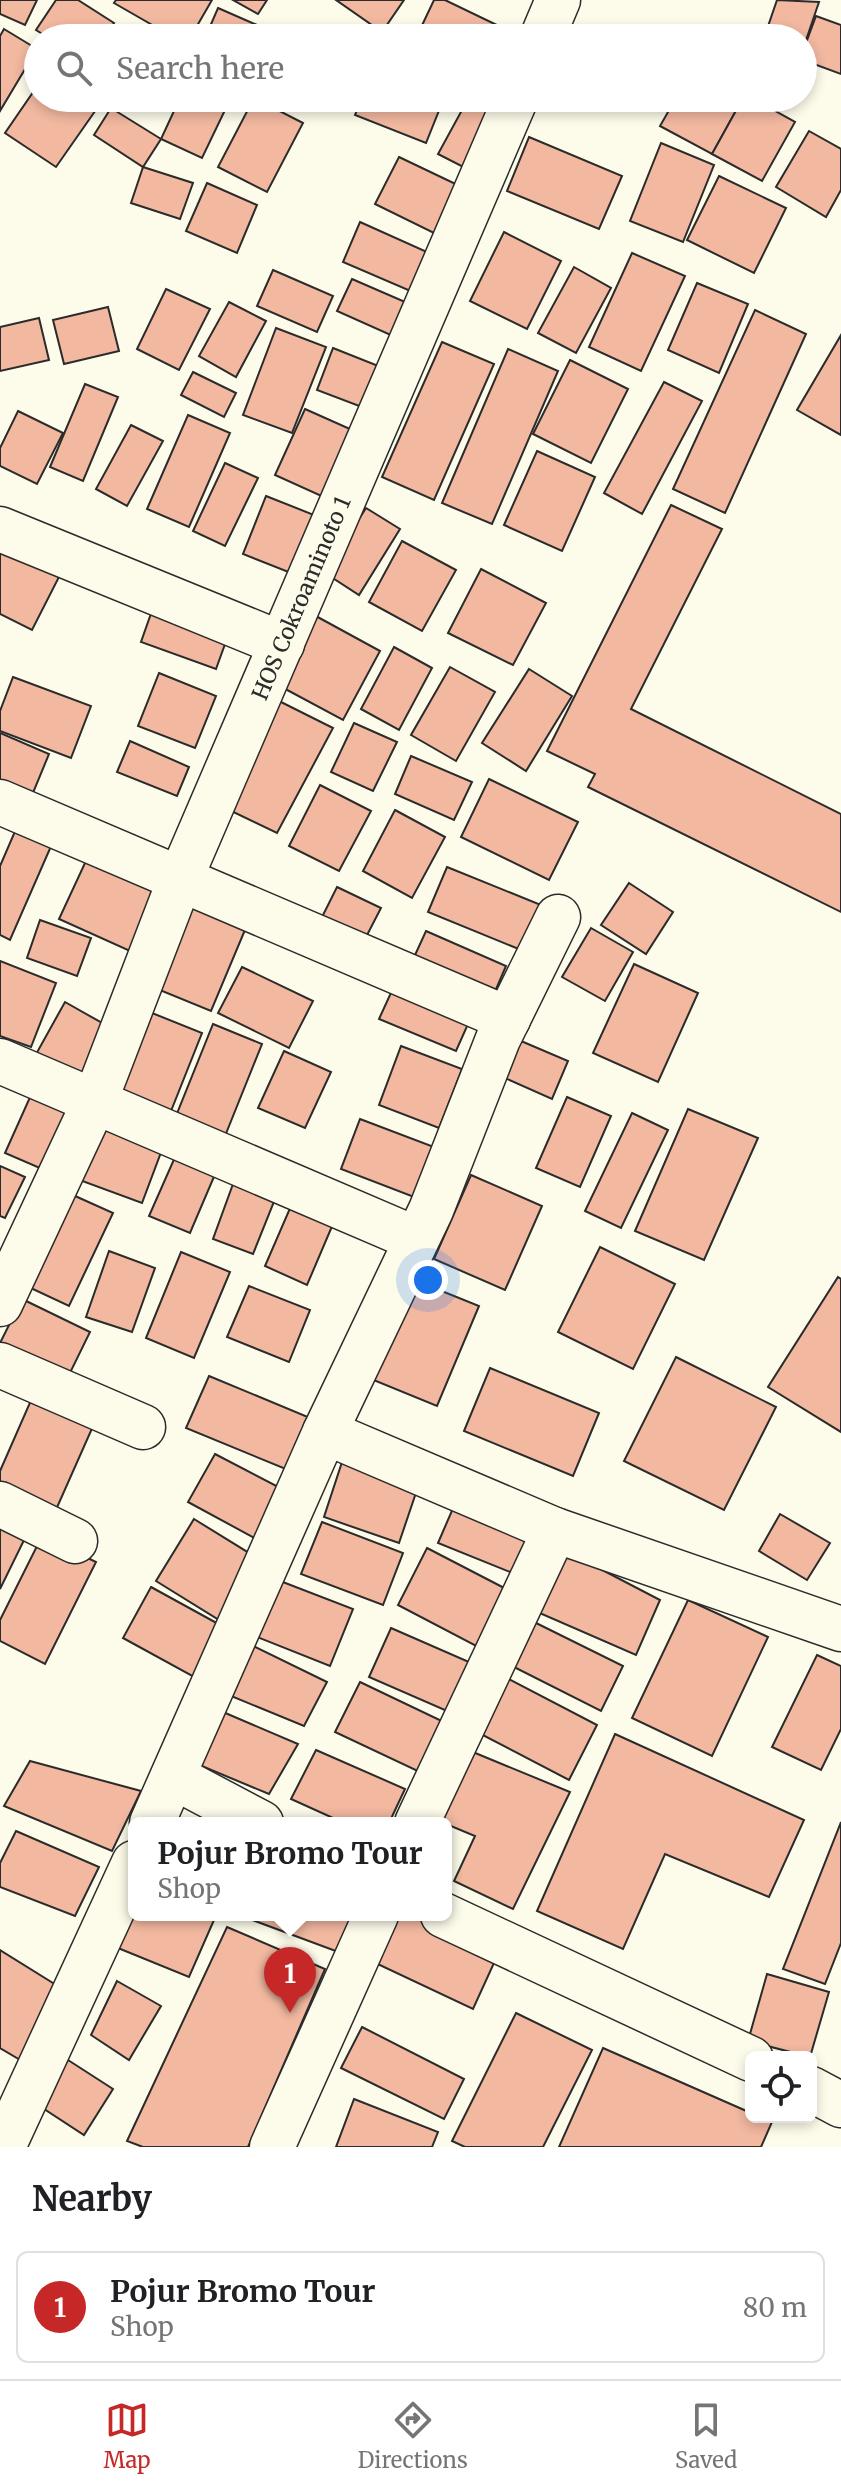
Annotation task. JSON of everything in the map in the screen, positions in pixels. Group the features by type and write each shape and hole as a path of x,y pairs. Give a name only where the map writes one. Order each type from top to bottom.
{"street":[{"path":"548,24 558,0"},
{"name":"HOS Cokroaminoto 1","path":"0,1304 95,1101 181,877 510,112"},
{"path":"0,529 282,644"},
{"path":"0,802 508,1019"},
{"path":"155,1817 325,1432 416,1239 508,1019 558,917"},
{"path":"0,1061 416,1239"},
{"path":"0,1365 143,1427"},
{"path":"325,1432 555,1530 841,1629"},
{"path":"0,1504 75,1541"},
{"path":"420,1817 555,1530"},
{"path":"174,1777 250,1817"},
{"path":"3,2147 128,1876"},
{"path":"452,1919 745,2056"},
{"path":"272,2147 373,1921"},
{"path":"817,2092 841,2105"}],"building":[{"path":"0,0 37,0 24,25 0,14"},
{"path":"56,0 78,0 114,23 113,24 40,24"},
{"path":"116,0 212,0 198,24 151,24 114,3"},
{"path":"233,0 267,0 258,14"},
{"path":"336,0 404,0 388,24 370,24"},
{"path":"434,0 445,0 495,24 423,24"},
{"path":"777,0 819,2 812,24 769,24"},
{"path":"218,8 255,24 211,24"},
{"path":"816,16 841,25 841,74 817,65 817,24 813,24"},
{"path":"4,29 24,41 24,71 0,111 0,36"},
{"path":"24,105 24,112 94,112 56,167 5,133"},
{"path":"108,112 117,112 161,139 143,167 94,135"},
{"path":"174,112 224,112 202,158 161,139"},
{"path":"247,112 281,112 303,123 267,192 218,167"},
{"path":"356,112 438,112 426,143 355,115"},
{"path":"461,112 492,112 501,117 473,172 438,154"},
{"path":"668,112 735,112 712,154 660,126"},
{"path":"735,112 777,112 795,122 762,181 712,154"},
{"path":"809,131 841,149 841,190 826,217 776,187"},
{"path":"529,137 622,176 599,229 507,191"},
{"path":"661,143 714,165 683,242 630,221"},
{"path":"399,157 464,188 440,236 375,204"},
{"path":"143,167 193,183 180,219 131,203"},
{"path":"719,176 786,208 754,273 687,240"},
{"path":"207,183 257,205 237,253 186,231"},
{"path":"360,222 438,257 422,296 343,262"},
{"path":"504,232 561,261 527,329 470,301"},
{"path":"632,253 685,276 641,371 589,347"},
{"path":"574,267 611,288 576,353 538,333"},
{"path":"273,270 333,296 317,332 257,306"},
{"path":"352,279 419,308 404,341 337,311"},
{"path":"697,283 748,304 719,373 668,350"},
{"path":"166,289 210,309 179,370 137,349"},
{"path":"229,302 266,321 236,377 199,356"},
{"path":"108,307 119,351 64,364 53,320"},
{"path":"755,310 806,334 725,513 673,489"},
{"path":"39,318 49,360 0,371 0,327"},
{"path":"276,328 326,347 292,433 243,415"},
{"path":"841,335 841,435 797,410"},
{"path":"442,342 494,364 434,500 382,477"},
{"path":"333,348 391,371 375,412 317,390"},
{"path":"508,349 558,371 492,524 442,503"},
{"path":"570,360 628,389 591,463 533,434"},
{"path":"193,372 236,393 224,417 181,395"},
{"path":"664,382 702,401 642,514 604,493"},
{"path":"85,384 118,397 83,481 50,467"},
{"path":"305,409 359,433 328,499 275,475"},
{"path":"18,411 63,433 37,484 0,466 0,448"},
{"path":"188,415 230,433 189,527 147,509"},
{"path":"131,425 163,441 127,506 96,489"},
{"path":"537,451 595,477 562,551 504,525"},
{"path":"225,463 258,478 225,546 193,531"},
{"path":"266,496 319,517 296,575 243,554"},
{"path":"671,505 722,529 631,709 841,814 841,912 588,787 595,774 547,751"},
{"path":"366,508 400,529 359,595 325,573"},
{"path":"402,541 456,570 422,631 369,602"},
{"path":"0,543 61,573 32,630 0,614"},
{"path":"481,569 546,603 513,665 448,633"},
{"path":"154,605 229,633 216,669 141,642"},
{"path":"314,615 380,651 343,720 276,684"},
{"path":"394,647 432,668 399,730 361,709"},
{"path":"450,667 495,692 456,761 411,735"},
{"path":"529,669 572,696 526,771 482,743"},
{"path":"159,673 216,696 195,748 138,726"},
{"path":"13,677 91,706 71,758 0,731 0,711"},
{"path":"277,700 333,728 277,833 223,807"},
{"path":"354,723 397,742 373,791 331,772"},
{"path":"0,733 49,754 28,805 0,794"},
{"path":"130,741 189,767 177,796 117,772"},
{"path":"411,756 472,782 454,820 395,794"},
{"path":"489,779 578,822 549,880 461,837"},
{"path":"320,785 371,811 339,871 289,846"},
{"path":"395,810 445,837 412,898 363,871"},
{"path":"16,829 52,844 10,940 0,935 0,866"},
{"path":"91,850 162,882 130,951 59,919"},
{"path":"447,867 541,905 521,950 428,912"},
{"path":"629,883 673,912 646,954 601,925"},
{"path":"337,887 381,908 364,941 321,919"},
{"path":"184,891 250,918 211,1011 145,984"},
{"path":"40,920 91,938 77,976 27,958"},
{"path":"591,928 633,952 605,1001 562,977"},
{"path":"426,931 506,966 491,1001 410,966"},
{"path":"0,961 56,983 31,1047 0,1036"},
{"path":"634,964 698,993 658,1082 593,1053"},
{"path":"242,967 313,1001 289,1048 218,1013"},
{"path":"395,984 472,1015 456,1051 379,1019"},
{"path":"65,1002 111,1028 82,1081 35,1056"},
{"path":"142,1009 202,1033 171,1111 110,1086"},
{"path":"213,1024 262,1044 223,1141 174,1121"},
{"path":"521,1041 568,1061 552,1099 505,1078"},
{"path":"401,1046 462,1069 439,1128 379,1105"},
{"path":"284,1051 331,1072 305,1128 258,1108"},
{"path":"35,1086 79,1107 49,1172 5,1153"},
{"path":"567,1097 611,1116 580,1187 536,1168"},
{"path":"688,1109 758,1138 704,1260 635,1231"},
{"path":"632,1113 668,1130 621,1228 585,1211"},
{"path":"99,1114 166,1139 142,1203 74,1178"},
{"path":"360,1119 434,1147 414,1197 341,1169"},
{"path":"179,1148 219,1165 190,1233 149,1216"},
{"path":"0,1166 25,1177 5,1218 0,1216"},
{"path":"237,1173 279,1189 253,1254 213,1239"},
{"path":"471,1175 542,1206 505,1290 434,1259"},
{"path":"64,1191 113,1213 69,1306 20,1283"},
{"path":"294,1199 336,1217 307,1285 265,1266"},
{"path":"600,1247 675,1284 633,1369 558,1332"},
{"path":"109,1251 155,1268 132,1332 86,1317"},
{"path":"181,1252 230,1272 194,1358 146,1338"},
{"path":"838,1277 841,1279 841,1432 768,1387"},
{"path":"412,1279 479,1306 437,1406 371,1379"},
{"path":"249,1286 310,1310 289,1362 227,1337"},
{"path":"22,1299 90,1332 68,1377 0,1343"},
{"path":"676,1357 776,1407 724,1510 624,1461"},
{"path":"490,1368 599,1413 573,1476 464,1431"},
{"path":"209,1376 315,1420 293,1472 186,1428"},
{"path":"32,1398 94,1424 55,1512 0,1489 0,1471"},
{"path":"215,1454 288,1492 260,1541 188,1502"},
{"path":"344,1456 420,1481 399,1543 324,1517"},
{"path":"457,1499 548,1535 530,1580 438,1543"},
{"path":"780,1514 830,1543 807,1580 759,1551"},
{"path":"0,1519 28,1532 0,1589"},
{"path":"194,1519 262,1561 224,1623 156,1581"},
{"path":"322,1522 403,1553 383,1605 301,1574"},
{"path":"42,1536 96,1562 45,1664 0,1641 0,1620"},
{"path":"427,1548 510,1591 480,1648 398,1605"},
{"path":"564,1550 660,1600 636,1655 535,1611"},
{"path":"275,1579 353,1609 330,1666 252,1635"},
{"path":"151,1587 233,1632 205,1683 123,1638"},
{"path":"688,1600 768,1637 712,1756 632,1718"},
{"path":"532,1621 623,1666 601,1711 510,1665"},
{"path":"391,1628 469,1662 447,1711 369,1677"},
{"path":"251,1645 327,1682 304,1726 231,1696"},
{"path":"817,1655 841,1666 841,1729 821,1770 772,1747"},
{"path":"505,1677 597,1725 569,1780 475,1731"},
{"path":"360,1682 448,1724 424,1774 335,1732"},
{"path":"223,1712 298,1744 269,1794 197,1764"},
{"path":"615,1734 804,1820 769,1897 665,1854 623,1949 537,1911"},
{"path":"316,1750 405,1789 392,1817 331,1817 291,1799"},
{"path":"468,1750 570,1792 513,1909 454,1881 475,1836 452,1826 452,1817 435,1817"},
{"path":"30,1761 141,1791 112,1851 4,1806"},
{"path":"841,1822 841,1943 825,1984 783,1969"},
{"path":"16,1831 99,1867 75,1916 0,1887 0,1863"},
{"path":"130,1921 214,1921 189,1977 113,1946"},
{"path":"255,1921 357,1921 341,1953"},
{"path":"385,1921 434,1921 499,1952 473,2009 367,1959"},
{"path":"227,1927 325,1969 248,2147 143,2147 127,2141"},
{"path":"0,1950 69,1993 27,2064 0,2048"},
{"path":"767,1974 829,1992 812,2051 787,2051 748,2041"},
{"path":"117,1981 161,2006 129,2060 91,2035"},
{"path":"516,2013 592,2050 543,2147 465,2147 452,2141"},
{"path":"362,2027 464,2079 444,2119 341,2068"},
{"path":"603,2048 745,2110 745,2123 772,2123 761,2147 559,2147"},
{"path":"68,2060 113,2089 84,2135 38,2105"},
{"path":"354,2099 438,2132 432,2147 336,2147"}],"place":[{"name":"Pojur Bromo Tour","path":"290,2013"}]}
